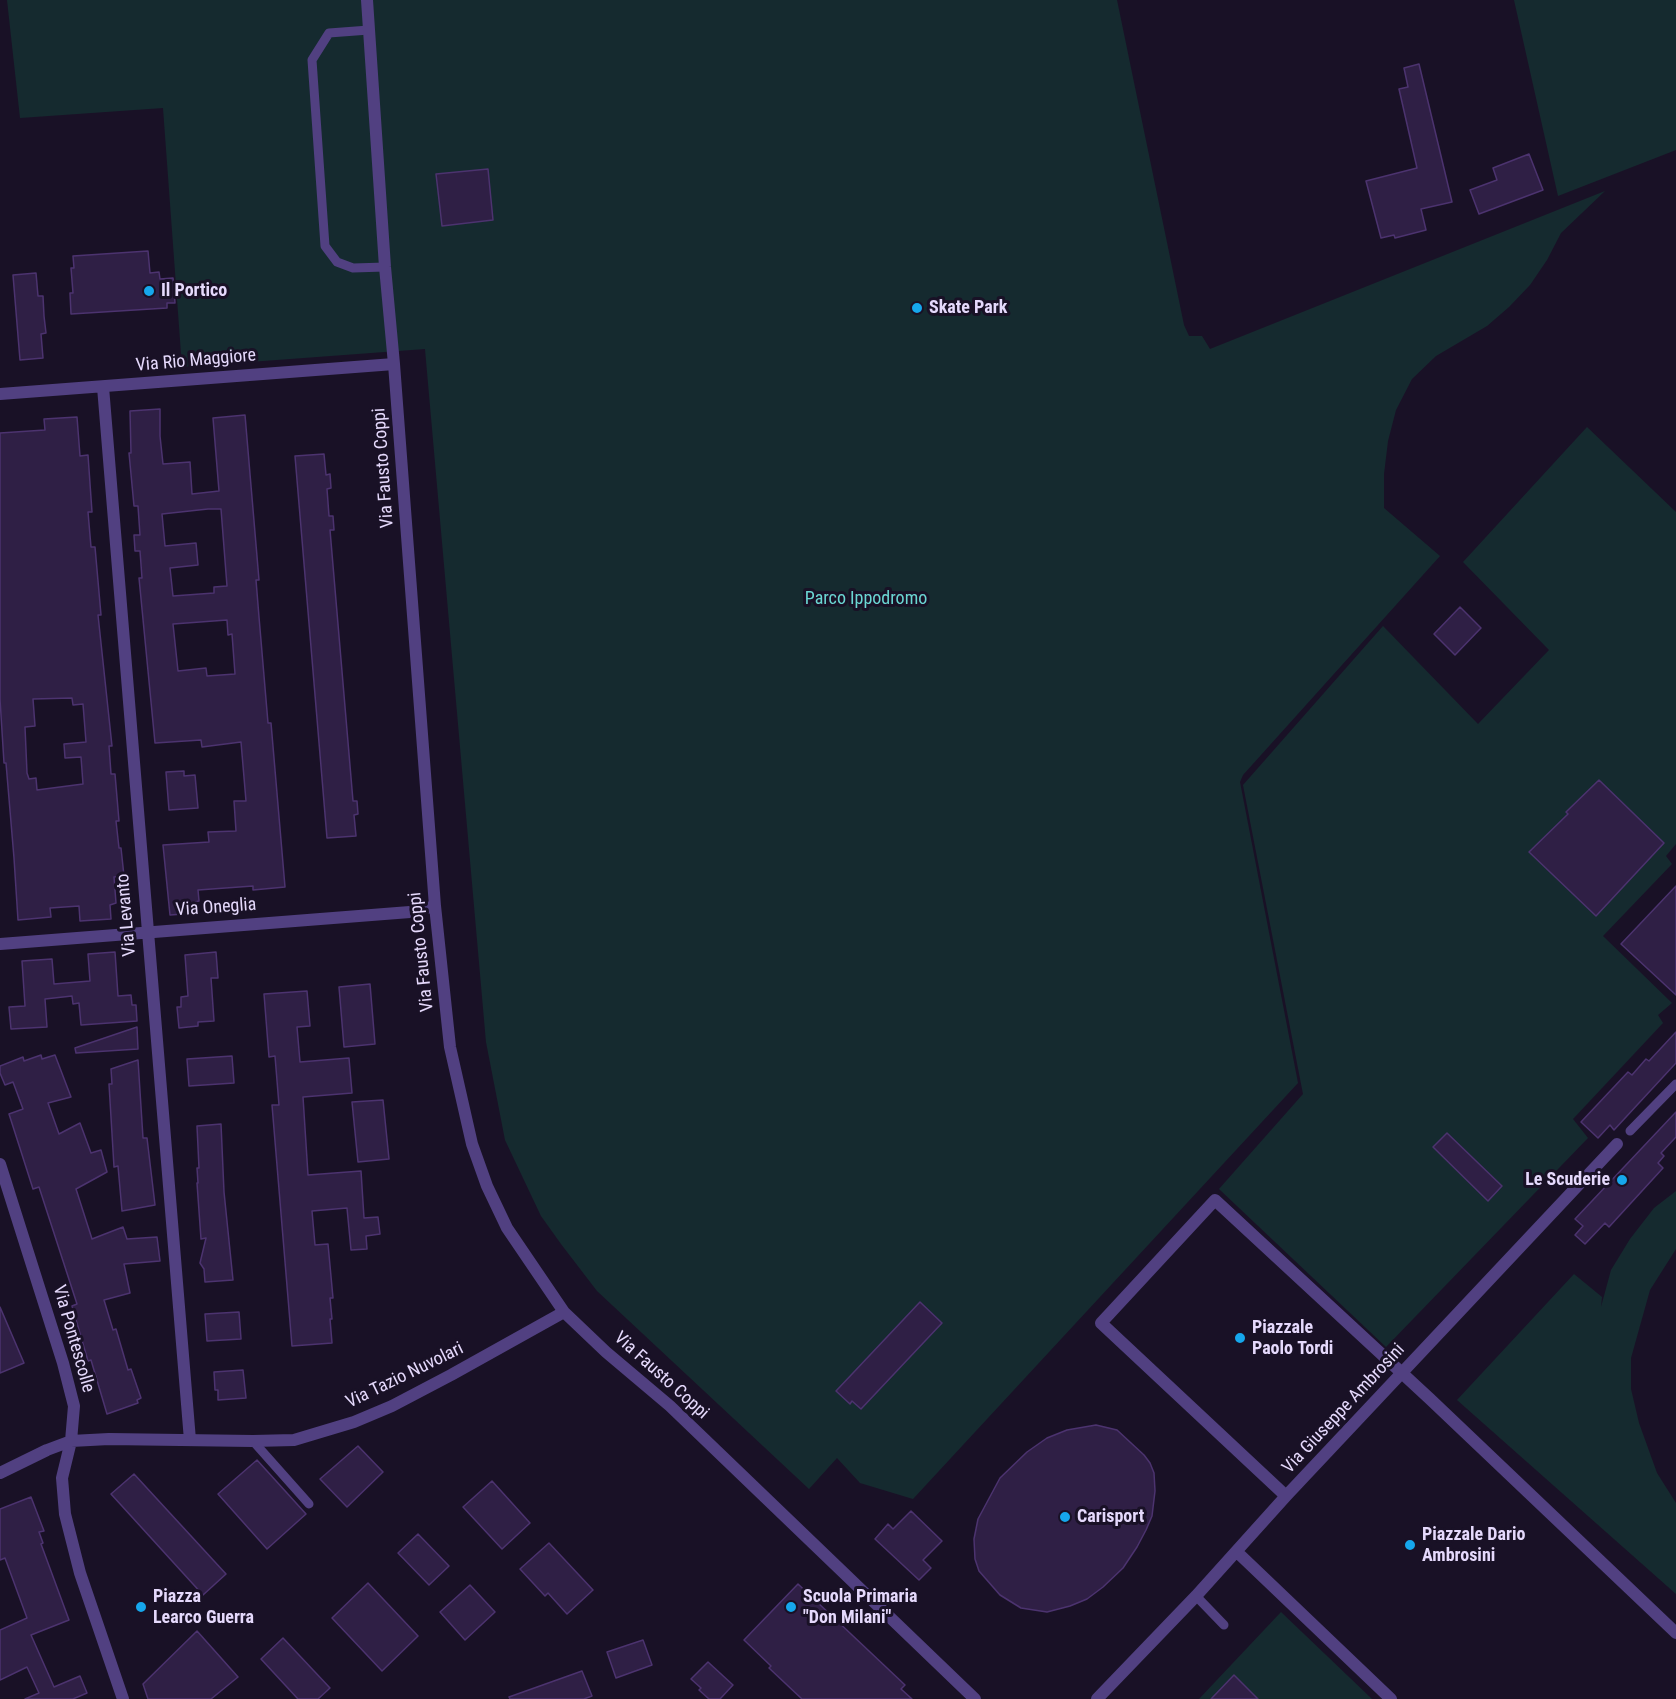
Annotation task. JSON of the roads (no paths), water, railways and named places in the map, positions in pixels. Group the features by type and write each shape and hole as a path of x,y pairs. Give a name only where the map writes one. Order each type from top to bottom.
{"street":[{"name":"Via Fausto Coppi","path":"367,0 385,267 435,906 450,1047 472,1144 487,1186 507,1227 564,1312 606,1352 670,1406 975,1699"},
{"name":"Via Rio Maggiore","path":"0,394 394,364"},
{"name":"Via Levanto","path":"103,387 190,1440"},
{"name":"Via Oneglia","path":"0,945 410,912 435,906"},
{"name":"Via Giuseppe Ambrosini","path":"1097,1699 1620,1141"},
{"name":"Via Pontescolle","path":"0,1164 63,1363 74,1406 72,1441 62,1478 65,1514 80,1573 123,1699"},
{"path":"1286,1496 1101,1323 1215,1200 1676,1633"},
{"name":"Via Tazio Nuvolari","path":"0,1473 47,1450 72,1441 110,1439 253,1442 294,1440 371,1415 451,1376 564,1312"},
{"path":"1237,1552 1391,1699"}],"lane":[{"path":"369,30 329,33 312,60 325,246 337,262 353,268 385,267"},
{"path":"1630,1131 1676,1083"},
{"path":"253,1442 309,1504"},
{"path":"1196,1596 1224,1625"}],"place":[{"name":"Il Portico","path":"149,291"},
{"name":"Skate Park","path":"917,308"},
{"name":"Le Scuderie","path":"1622,1180"},
{"name":"Piazzale Paolo Tordi","path":"1240,1338"},
{"name":"Carisport","path":"1065,1517"},
{"name":"Piazzale Dario Ambrosini","path":"1410,1545"},
{"name":"Piazza Learco Guerra","path":"141,1607"},
{"name":"Scuola Primaria \"Don Milani\"","path":"791,1607"}],"park label":[{"name":"Parco Ippodromo","path":"866,599"}]}
